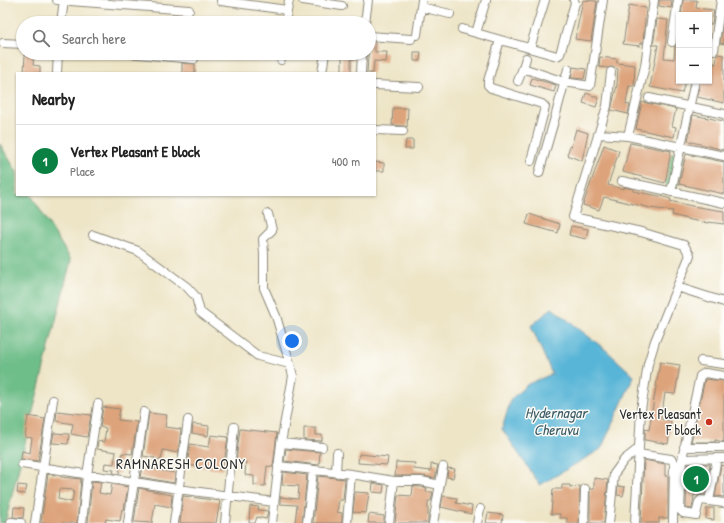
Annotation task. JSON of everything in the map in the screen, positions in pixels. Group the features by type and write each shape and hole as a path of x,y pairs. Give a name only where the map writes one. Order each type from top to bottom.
{"street":[{"path":"61,16 62,0 162,4 189,10"},
{"path":"287,16 289,0"},
{"path":"303,0 342,6"},
{"path":"365,16 368,0"},
{"path":"476,32 486,0"},
{"path":"530,48 544,0"},
{"path":"462,29 557,56 560,55 575,4 574,0"},
{"path":"523,68 564,82 590,86 603,0"},
{"path":"628,136 645,66 654,0"},
{"path":"672,42 678,0"},
{"path":"714,50 720,0"},
{"path":"221,1 287,10"},
{"path":"376,36 414,37 422,4 450,14"},
{"path":"500,40 488,85 491,88 546,106 531,160"},
{"path":"3,43 16,44"},
{"path":"518,81 526,58"},
{"path":"57,72 58,60"},
{"path":"322,72 324,60"},
{"path":"361,72 362,60"},
{"path":"539,172 568,69"},
{"path":"611,72 607,106 573,217 640,232 684,246 690,255 654,341 648,364 640,410 635,523"},
{"path":"672,192 694,84"},
{"path":"376,85 418,86"},
{"path":"649,98 724,114"},
{"path":"376,130 403,131"},
{"path":"598,134 628,136 724,156"},
{"path":"622,181 724,203"},
{"path":"268,214 272,230 263,239 264,288 276,316 292,376 281,443 272,523"},
{"path":"93,235 138,251 187,287 196,297 200,312 258,356 290,364"},
{"path":"677,287 724,302"},
{"path":"701,361 724,364"},
{"path":"724,376 705,374 700,376 682,459 680,512 696,514 700,501 724,504"},
{"path":"35,523 53,400"},
{"path":"82,523 87,475 98,404"},
{"path":"128,523 144,412"},
{"path":"174,523 188,420"},
{"path":"224,523 234,428"},
{"path":"281,443 322,447"},
{"path":"684,447 724,447"},
{"path":"609,523 614,474 624,460 638,451 672,459 674,462 672,523"},
{"path":"336,472 338,453"},
{"path":"682,459 720,458 709,501"},
{"path":"22,464 178,489 274,502"},
{"path":"278,466 336,472 394,481 421,481 440,484"},
{"path":"433,523 443,467"},
{"path":"307,523 313,470"},
{"path":"347,523 351,474"},
{"path":"388,523 394,481"},
{"path":"584,523 585,489"},
{"path":"477,523 480,509"},
{"path":"11,522 21,523"}],"green space":[{"path":"0,144 16,170 16,196 32,196 71,260 5,523 0,523"},
{"path":"672,153 684,155 677,187 666,185"}],"water":[{"name":"Hydernagar Cheruvu","path":"552,308 606,350 634,376 601,449 540,485 502,429 511,399 528,384 552,374 531,326"}],"building":[{"path":"583,0 597,1 591,41 575,39"},
{"path":"659,0 672,0 671,8 659,6"},
{"path":"683,0 697,0 696,8 714,10 712,24 712,12 681,12"},
{"path":"629,5 646,8 643,43 640,43 640,46 623,44"},
{"path":"724,18 724,44 720,43"},
{"path":"657,19 668,20 664,58 674,59 676,46 676,84 684,84 682,93 650,87 658,45 653,45"},
{"path":"376,52 387,52 386,62 374,61 373,72 367,72 368,60 376,60"},
{"path":"414,52 421,52 420,61 414,61"},
{"path":"717,54 724,55 724,103 697,97 699,84 712,84 712,63 716,64"},
{"path":"600,57 617,59 617,63 635,65 634,86 629,86 626,104 630,105 628,114 611,110 617,85 618,69 611,67 599,67"},
{"path":"25,60 33,60 33,65 40,66 40,72 24,72"},
{"path":"342,60 351,60 351,72 342,72"},
{"path":"182,63 195,64 195,72 182,72"},
{"path":"573,67 586,69 584,79 571,78"},
{"path":"532,78 556,85 554,92 530,85"},
{"path":"586,93 599,98 596,107 583,103"},
{"path":"642,102 676,109 672,126 676,127 674,137 636,129"},
{"path":"393,108 408,108 407,127 392,125"},
{"path":"693,115 724,121 724,150 688,141"},
{"path":"576,129 588,133 582,161 567,155"},
{"path":"406,140 413,140 413,149 405,149"},
{"path":"630,143 671,151 665,183 623,172"},
{"path":"604,145 619,151 608,185 624,189 624,187 633,189 633,191 660,196 671,199 670,201 692,206 724,211 724,224 691,220 672,215 673,211 650,208 604,197 599,210 583,205"},
{"path":"686,154 724,162 724,194 679,184"},
{"path":"376,162 384,163 384,171 376,171"},
{"path":"529,214 560,224 558,233 526,224"},
{"path":"571,226 588,229 586,239 569,235"},
{"path":"660,362 680,365 675,394 665,393 661,419 671,421 668,444 645,440 645,429 649,430"},
{"name":"Vertex Pleasant F block","path":"705,379 724,381 724,442 715,440 715,442 691,442"},
{"path":"103,407 120,409 118,420 137,422 132,454 122,453 119,474 113,473 114,470 104,469 105,463 114,464 116,452 97,449 98,441 104,442 106,428 100,427"},
{"path":"57,411 91,415 87,437 71,434 73,424 56,421"},
{"path":"149,413 167,415 165,427 181,429 178,453 163,450 161,460 143,456"},
{"path":"28,416 45,419 38,461 21,459 22,451 30,453 32,438 25,437"},
{"path":"193,424 209,426 208,436 192,433"},
{"path":"304,428 316,428 316,435 322,435 322,441 304,440"},
{"path":"240,429 277,433 273,467 267,466 265,486 254,485 254,476 245,475 246,462 236,460"},
{"path":"54,433 69,434 68,444 52,443"},
{"path":"211,435 228,437 223,470 187,465 190,444 209,447"},
{"path":"286,449 320,452 319,465 284,461"},
{"path":"359,454 388,457 387,465 358,463"},
{"path":"644,460 665,464 665,476 668,476 668,518 659,518 659,523 641,523"},
{"path":"396,462 415,463 414,469 431,471 431,464 438,465 435,478 421,476 395,476"},
{"path":"687,464 710,464 705,495 694,495 692,509 686,508"},
{"path":"721,465 724,466 724,497 715,496"},
{"path":"142,467 175,473 174,483 140,477"},
{"path":"448,468 455,469 453,478 447,477"},
{"path":"283,472 307,475 302,523 295,523 297,505 280,504 280,497 298,499 299,486 282,485"},
{"path":"48,474 81,479 77,523 41,523","holes":["59,489 74,490 72,502 58,499"]},
{"path":"318,476 345,479 343,500 339,500 337,512 342,513 342,523 313,523"},
{"path":"594,478 608,480 604,523 590,523 590,489 594,489"},
{"path":"92,481 101,482 99,493 110,495 112,484 128,487 120,521 106,519 105,523 88,523"},
{"path":"373,483 384,485 383,493 372,492"},
{"path":"18,485 27,486 25,494 17,493"},
{"path":"562,485 570,485 570,487 580,486 579,523 567,523 567,518 560,518 560,514 551,514 553,489 562,489"},
{"path":"413,486 427,488 426,492 433,492 431,501 428,501 428,523 395,523 398,495 412,496"},
{"path":"618,486 625,487 623,496 617,495"},
{"path":"139,488 172,495 171,507 155,504 152,523 134,522"},
{"path":"355,492 369,493 366,513 353,512"},
{"path":"183,496 220,501 216,523 180,523"},
{"path":"443,496 457,498 456,503 472,506 471,514 441,507"},
{"path":"250,506 259,507 258,510 268,511 266,519 257,517 255,523 249,523"},
{"path":"14,507 24,508 23,518 13,517"},
{"path":"707,508 714,508 714,520 706,519"},
{"path":"488,513 503,515 502,523 486,523"},
{"path":"369,514 384,516 384,523 368,523"}],"place":[{"name":"Vertex Pleasant F block","path":"709,422"},
{"name":"Vertex Pleasant E block","path":"696,479"}],"district":[{"name":"RAMNARESH COLONY","path":"181,464"}]}
